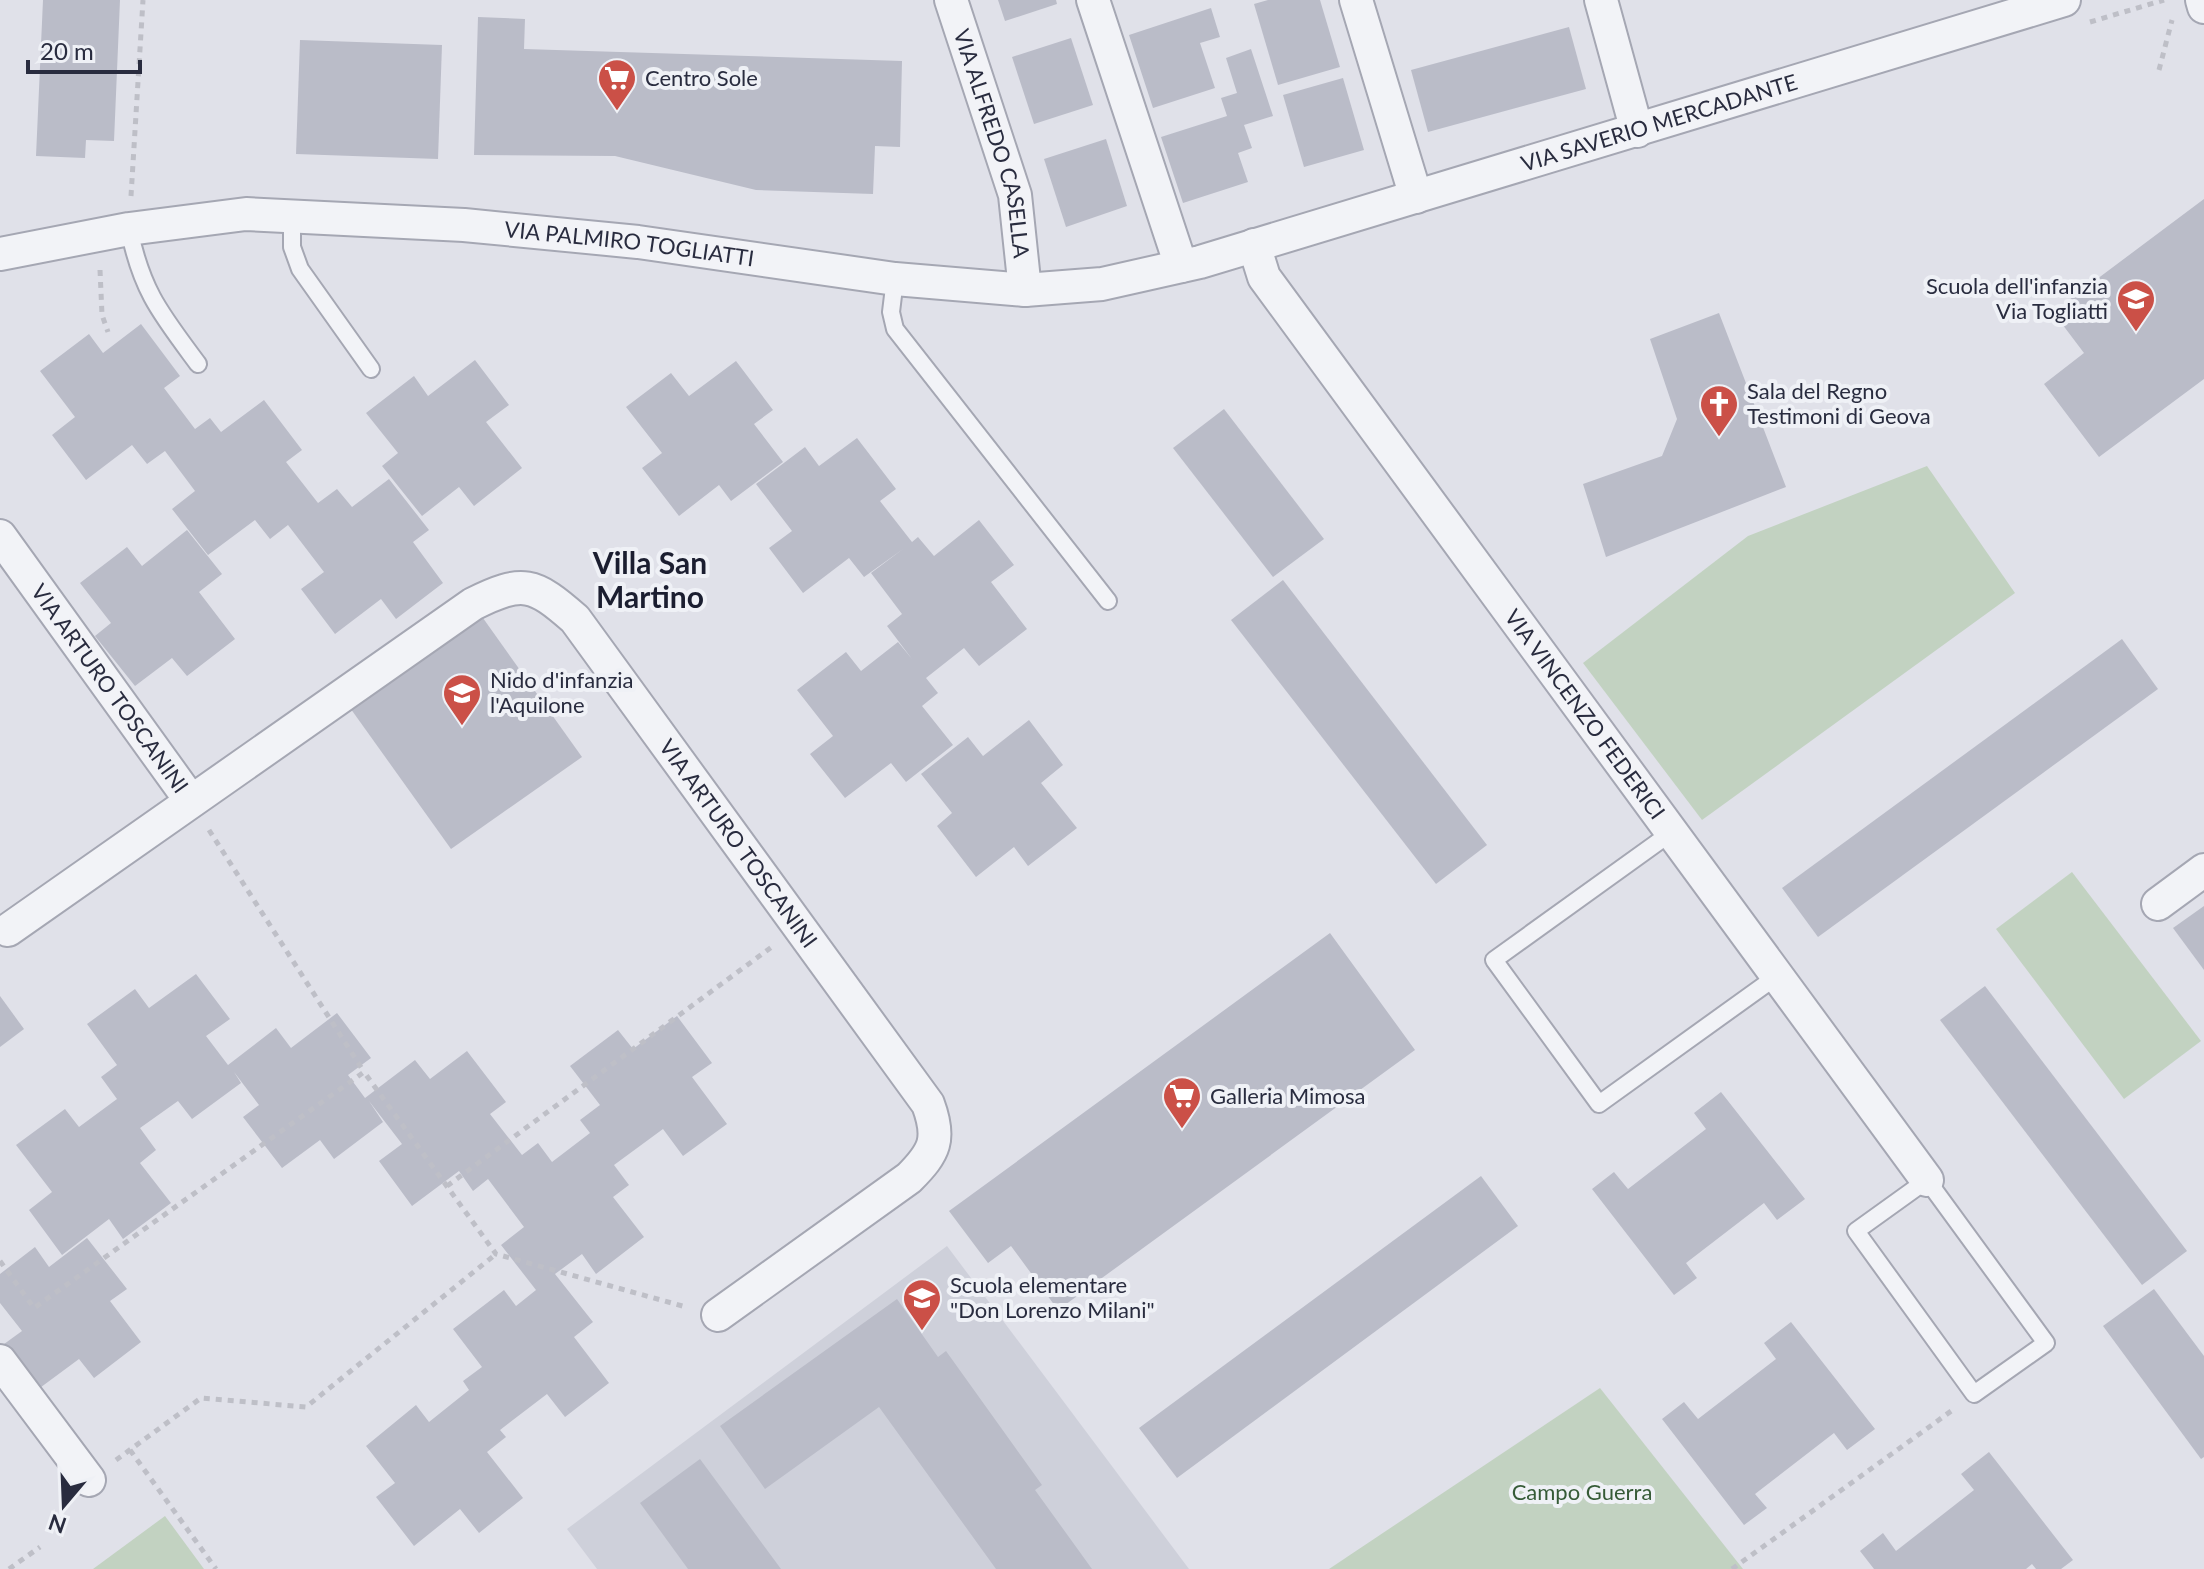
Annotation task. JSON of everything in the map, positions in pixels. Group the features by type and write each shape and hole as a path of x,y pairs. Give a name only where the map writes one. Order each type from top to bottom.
{"street":[{"name":"VIA ALFREDO CASELLA","path":"951,0 1015,195 1025,290"},
{"path":"1093,0 1181,266"},
{"path":"1356,0 1416,197"},
{"path":"1601,0 1637,131"},
{"name":"VIA SAVERIO MERCADANTE","path":"1254,245 2064,0"},
{"path":"2189,10 2202,0"},
{"name":"VIA PALMIRO TOGLIATTI","path":"0,254 132,244 246,214 292,215 464,225 638,242 895,279 1025,290 1102,284 1254,245"},
{"name":"VIA VINCENZO FEDERICI","path":"1254,245 1264,277 1927,1180"},
{"name":"VIA ARTURO TOSCANINI","path":"0,536 191,801"},
{"name":"VIA ARTURO TOSCANINI","path":"8,930 473,604 511,587 544,592 575,619 928,1104 937,1129 929,1159 909,1178 718,1315"},
{"path":"2158,904 2204,870"},
{"path":"0,1361 89,1480"}],"lane":[{"path":"292,215 292,247 300,269 371,369"},
{"path":"132,244 152,303 198,364"},
{"path":"895,279 891,312 895,329 1108,601"},
{"path":"1672,832 1494,960 1599,1104 1777,976"},
{"path":"1927,1180 2046,1343 1974,1394 1856,1231 1927,1180"}],"path":[{"path":"84,269 99,267 132,244 143,0"},
{"path":"2159,70 2189,10"},
{"path":"99,267 102,315 108,332"},
{"path":"191,801 364,1072 496,1254 718,1315"},
{"path":"447,1186 799,927"},
{"path":"0,1261 34,1308 364,1072"},
{"path":"89,1480 201,1398 306,1407 496,1254"},
{"path":"1732,1569 1974,1394"},
{"path":"130,1450 216,1569"},
{"path":"9,1569 40,1547"}],"shaded area":[{"name":"Scuola elementare \"Don Lorenzo Milani\"","path":"947,1246 1189,1569 597,1569 567,1529"}],"green space":[{"path":"1927,466 2015,593 1702,820 1583,663 1748,536"},
{"path":"2072,872 2201,1041 2124,1099 1996,929"},
{"name":"Campo Guerra","path":"1600,1388 1743,1569 1329,1569"},
{"path":"165,1516 204,1569 93,1569"}],"building":[{"path":"43,0 120,0 114,141 86,140 85,158 36,156"},
{"path":"998,0 1056,0 1057,4 1005,21"},
{"path":"1268,0 1320,0 1340,67 1278,85 1254,4"},
{"path":"1211,8 1220,37 1200,43 1215,88 1153,108 1129,35"},
{"path":"478,17 525,19 524,49 902,61 900,147 875,146 873,194 756,190 615,156 474,155"},
{"path":"1569,27 1586,89 1428,132 1411,70"},
{"path":"1071,38 1093,105 1034,124 1012,57"},
{"path":"300,40 442,45 438,159 296,154"},
{"path":"1251,49 1273,116 1244,125 1252,148 1238,153 1248,182 1183,203 1161,137 1227,116 1221,98 1237,93 1226,58"},
{"path":"1343,78 1364,150 1304,167 1283,95"},
{"path":"1106,139 1127,206 1066,227 1044,159"},
{"name":"Scuola dell'infanzia Via Togliatti","path":"2204,199 2204,379 2099,457 2044,384 2084,353 2053,312"},
{"name":"Sala del Regno Testimoni di Geova","path":"1719,313 1786,487 1606,557 1583,484 1662,456 1677,419 1650,339"},
{"path":"141,324 180,376 164,388 195,429 210,418 221,432 264,400 302,450 286,462 318,503 337,489 352,507 389,479 429,530 413,542 443,583 396,619 381,599 335,634 301,589 324,572 288,525 270,539 255,520 208,555 172,509 195,491 165,451 147,464 132,445 86,480 52,435 75,417 40,371 89,334 103,353"},
{"path":"475,360 509,405 486,422 522,468 474,506 459,487 422,516 382,466 398,453 366,413 414,376 428,396"},
{"path":"736,361 773,410 754,424 783,462 731,501 719,485 679,516 642,468 662,453 626,407 671,373 689,396"},
{"path":"1224,409 1324,539 1273,577 1173,448"},
{"path":"857,438 896,489 880,501 912,542 918,537 934,556 979,520 1014,565 991,582 1027,629 979,666 964,648 926,678 938,693 922,706 953,745 906,782 891,763 845,798 810,754 833,736 797,690 846,652 861,671 898,642 912,659 887,626 902,614 871,573 903,549 864,577 849,558 803,593 769,548 792,531 756,484 805,447 819,466"},
{"path":"187,530 222,574 199,592 235,639 187,676 172,658 135,686 95,636 111,623 80,583 127,547 142,566"},
{"path":"1283,580 1487,845 1436,884 1231,620"},
{"name":"Nido d'infanzia l'Aquilone","path":"473,604 582,757 451,849 343,698"},
{"path":"2122,639 2158,689 1818,937 1782,888"},
{"path":"1029,720 1063,765 1041,783 1077,828 1028,866 1014,847 976,877 937,826 952,813 921,774 968,737 983,756"},
{"path":"2204,906 2204,970 2173,928"},
{"name":"Galleria Mimosa","path":"1330,933 1415,1050 1058,1310 1011,1246 988,1263 949,1211"},
{"path":"196,974 230,1019 206,1036 228,1065 276,1028 291,1048 337,1013 371,1058 348,1075 365,1098 415,1060 430,1079 467,1051 506,1102 490,1114 522,1155 538,1143 552,1162 590,1133 580,1120 600,1105 570,1066 618,1030 633,1049 677,1016 712,1063 692,1077 727,1124 683,1156 663,1129 614,1165 629,1185 613,1197 644,1237 596,1274 582,1254 555,1274 593,1322 574,1337 609,1383 565,1417 547,1394 500,1430 506,1437 487,1452 523,1498 479,1533 460,1509 414,1546 376,1497 395,1483 366,1446 416,1405 429,1422 469,1390 463,1381 482,1367 453,1329 504,1290 516,1306 536,1290 501,1245 524,1227 488,1179 473,1191 459,1171 412,1206 379,1161 402,1144 369,1101 383,1122 334,1159 320,1140 282,1168 243,1117 259,1105 234,1072 241,1083 192,1119 178,1101 140,1128 156,1150 140,1163 171,1203 123,1239 109,1219 62,1255 29,1210 52,1192 16,1145 65,1109 79,1127 117,1099 101,1077 117,1065 87,1024 135,989 149,1008"},
{"path":"1985,986 2187,1251 2142,1285 1940,1020"},
{"path":"0,996 24,1029 0,1047"},
{"path":"1721,1092 1805,1199 1777,1220 1764,1203 1686,1263 1697,1278 1674,1295 1592,1189 1614,1172 1628,1189 1706,1129 1694,1113"},
{"path":"1481,1176 1518,1226 1177,1478 1139,1428"},
{"path":"87,1238 127,1289 110,1301 141,1342 94,1378 79,1359 33,1393 0,1347 22,1331 0,1303 0,1274 35,1247 49,1267"},
{"path":"2154,1289 2204,1356 2204,1457 2201,1459 2103,1326"},
{"path":"897,1299 938,1357 946,1351 1042,1485 1035,1490 1092,1569 996,1569 879,1407 765,1489 720,1426"},
{"path":"1791,1322 1875,1429 1847,1450 1834,1433 1755,1494 1767,1508 1744,1525 1662,1419 1684,1402 1698,1419 1776,1359 1764,1343"},
{"path":"1989,1452 2073,1560 2061,1569 2036,1569 2032,1564 2026,1569 1874,1569 1860,1551 1883,1533 1896,1551 1974,1490 1961,1474"},
{"path":"700,1459 781,1569 688,1569 640,1503"}],"place":[{"name":"Centro Sole","path":"617,112"},
{"name":"Scuola dell'infanzia Via Togliatti","path":"2136,333"},
{"name":"Sala del Regno Testimoni di Geova","path":"1719,438"},
{"name":"Nido d'infanzia l'Aquilone","path":"462,727"},
{"name":"Galleria Mimosa","path":"1182,1130"},
{"name":"Scuola elementare \"Don Lorenzo Milani\"","path":"922,1332"}],"district":[{"name":"Villa San Martino","path":"650,581"}]}
